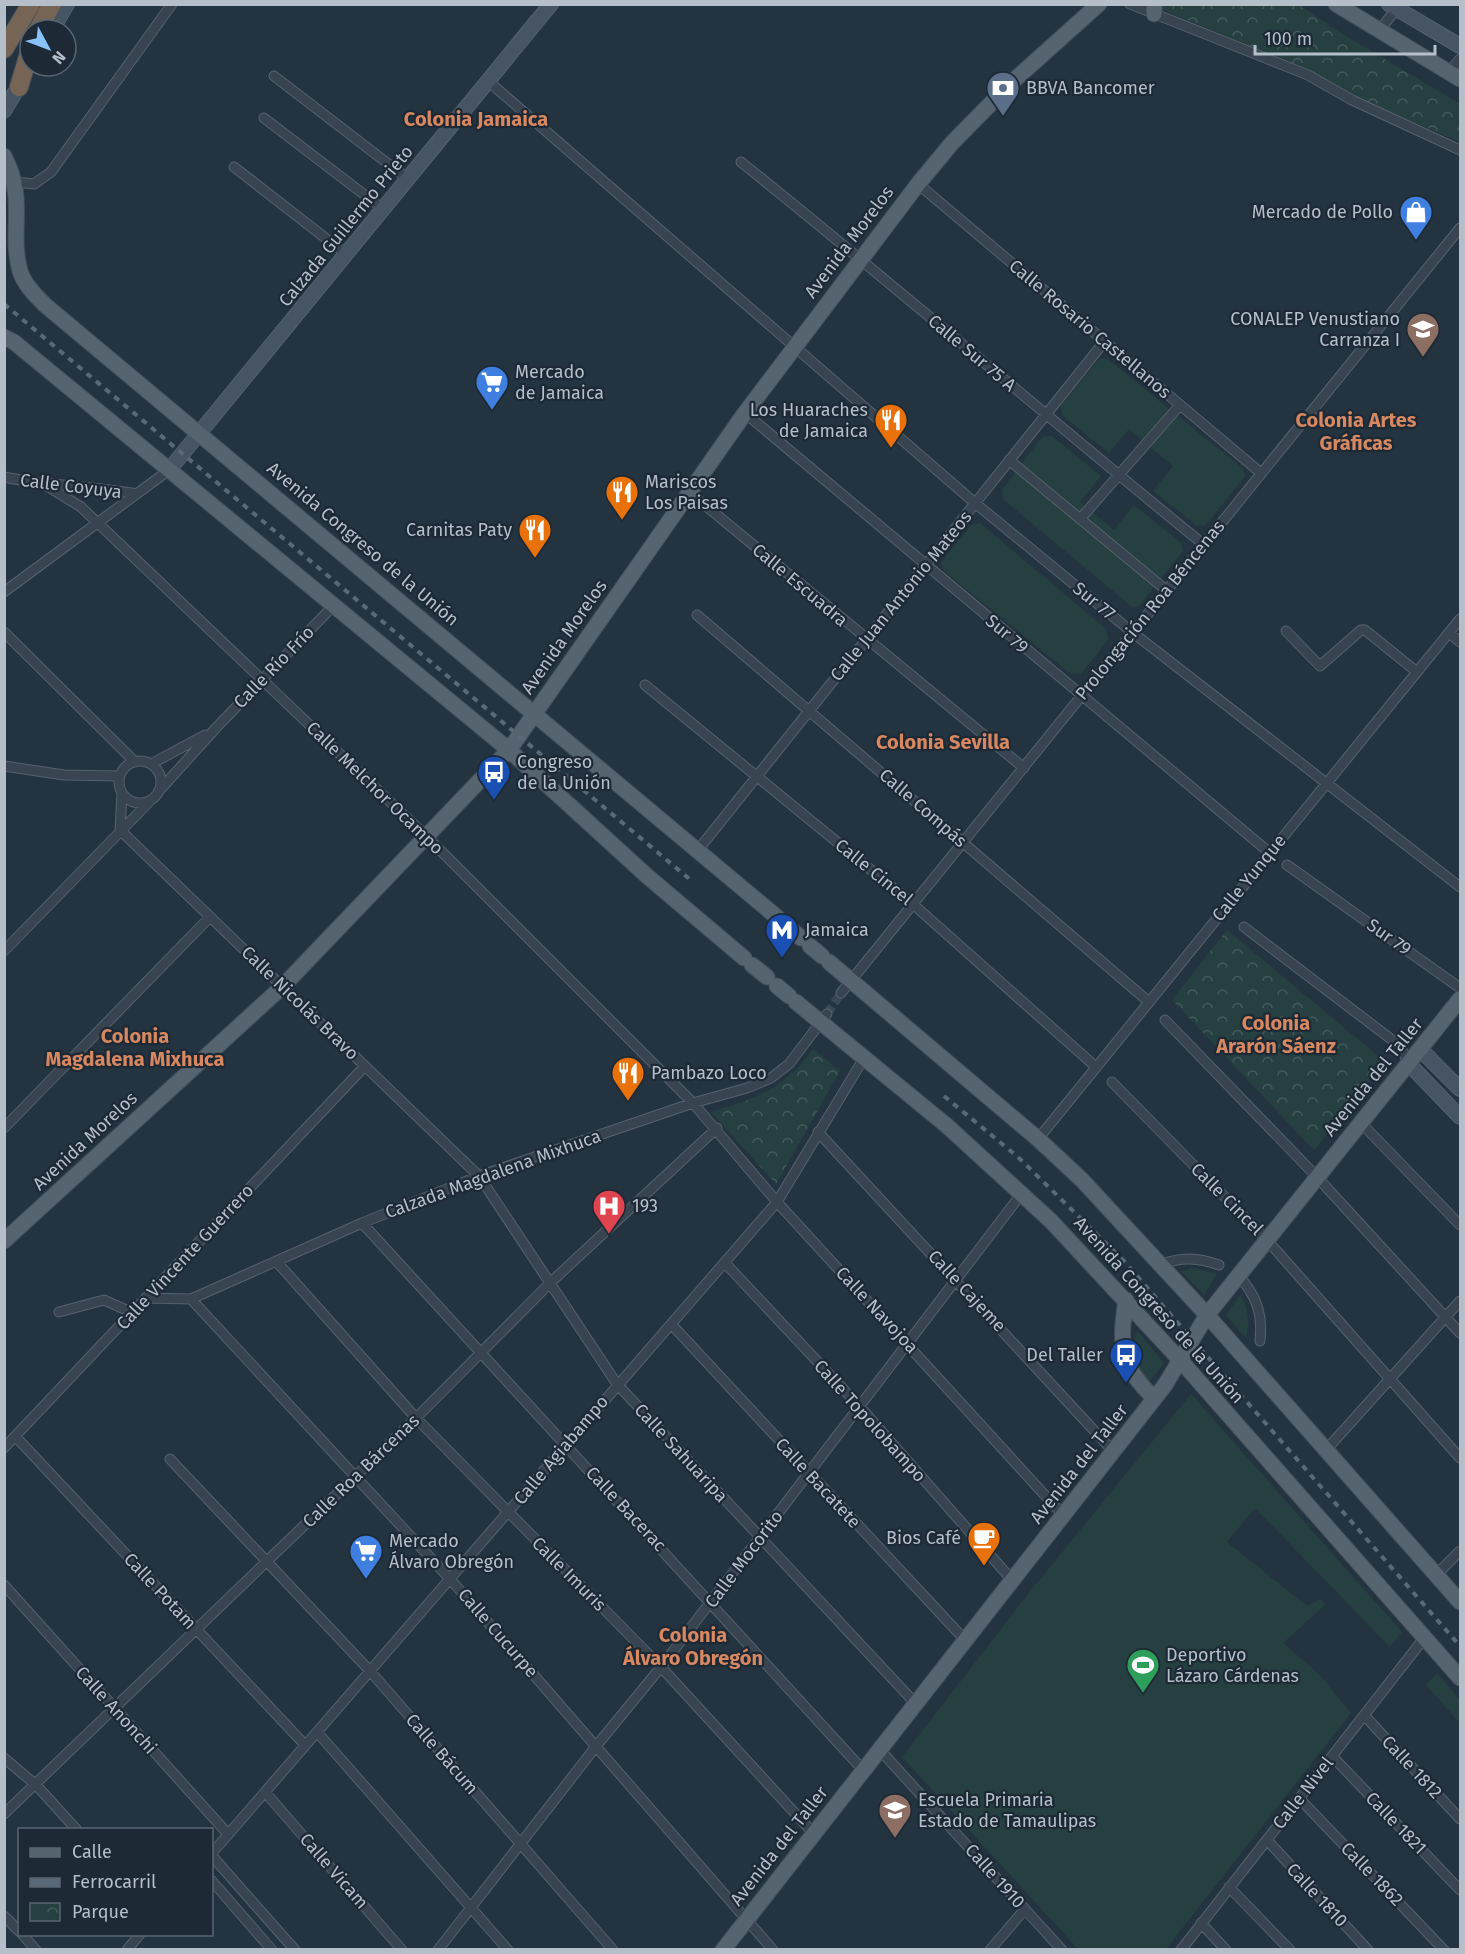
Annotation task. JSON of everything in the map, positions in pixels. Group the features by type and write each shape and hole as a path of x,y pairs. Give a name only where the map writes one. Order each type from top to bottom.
{"highway":[{"path":"4,49 31,4"},
{"path":"44,18 52,4"},
{"path":"19,87 22,78"}],"main road":[{"name":"Avenida Morelos","path":"4,1241 283,986 509,750 746,413 918,184 952,143 1011,83 1099,4"},
{"path":"1336,4 1456,75"},
{"name":"Avenida Congreso de la Unión","path":"4,156 15,182 18,206 17,251 20,272 29,287 45,305 200,432 1038,1138 1082,1180 1207,1315 1461,1602"},
{"name":"Avenida Congreso de la Unión","path":"4,337 14,342 509,750 647,876 793,999 824,1018 864,1058 946,1125 1022,1193 1126,1300 1461,1678"},
{"name":"Avenida del Taller","path":"723,1950 1154,1398 1180,1362 1207,1315 1238,1275 1461,999"},
{"path":"1126,1300 1121,1336 1123,1352 1133,1376 1154,1398"}],"street":[{"path":"59,18 67,4"},
{"path":"15,182 34,184 51,172 172,4"},
{"name":"Calzada Guillermo Prieto","path":"169,470 551,4"},
{"path":"1130,4 1154,9 1308,75 1352,100 1461,150"},
{"path":"1379,30 1395,6 1461,46"},
{"path":"1456,75 1461,60"},
{"path":"274,76 408,179"},
{"path":"4,111 24,78"},
{"name":"Sur 77","path":"488,81 975,503 1132,632 1461,886"},
{"path":"264,118 383,209"},
{"name":"Calle Sur 75 A","path":"741,162 861,258 1045,415 1203,544"},
{"path":"234,167 346,254"},
{"name":"Calle Rosario Castellanos","path":"918,184 1262,473"},
{"name":"Prolongación Roa Béncenas","path":"841,993 1461,228"},
{"name":"Calle Juan Antonio Mateos","path":"698,850 1104,342"},
{"path":"1081,518 1180,405"},
{"name":"Sur 79","path":"746,413 925,566 1270,853"},
{"path":"1009,460 1166,590"},
{"path":"4,592 169,470"},
{"name":"Calle Coyuya","path":"4,477 47,486 91,486 137,494"},
{"name":"Calle Melchor Ocampo","path":"47,486 81,507 427,837 693,1103"},
{"name":"Calle Escuadra","path":"689,492 1024,768"},
{"name":"Calle Río Frío","path":"158,792 333,606"},
{"name":"Calle Compás","path":"697,615 1149,1002"},
{"name":"Calle Yunque","path":"1038,1138 1461,619"},
{"path":"1286,631 1320,666 1361,630 1365,630 1417,672"},
{"path":"4,632 135,762 151,764 160,777 158,792 151,800 4,951"},
{"path":"1449,633 1461,642"},
{"name":"Calle Cincel","path":"645,685 914,905 1096,1067"},
{"name":"Calle Río Frío","path":"151,764 215,729"},
{"path":"120,830 122,793 120,776 135,762"},
{"path":"4,766 64,775 120,776"},
{"path":"122,793 135,802 151,800"},
{"name":"Calle Nicolás Bravo","path":"120,830 479,1176"},
{"name":"Sur 79","path":"1287,865 1461,988"},
{"path":"4,1128 210,917"},
{"path":"1244,927 1400,1046 1409,1064 1461,1117"},
{"name":"Calzada Magdalena Mixhuca","path":"148,1298 191,1299 362,1223 479,1176 693,1103 747,1088 771,1078 789,1064 824,1018"},
{"path":"1165,1020 1317,1177 1461,1333"},
{"path":"1400,1046 1420,1049 1461,1089"},
{"name":"Calle Agiabampo","path":"213,1854 305,1745 451,1580 617,1384 672,1325 777,1202 864,1058"},
{"name":"Calle Vincente Guerrero","path":"4,1448 365,1066"},
{"name":"Calle Cincel","path":"1112,1082 1266,1239 1461,1458"},
{"name":"Calle Navojoa","path":"693,1103 717,1128 777,1202 1063,1515"},
{"path":"1361,1123 1461,1225"},
{"name":"Calle Roa Bárcenas","path":"4,1814 416,1419 551,1282 717,1128"},
{"name":"Calle Cajeme","path":"818,1132 1113,1451"},
{"name":"Calle Sahuaripa","path":"479,1176 617,1384 916,1704"},
{"name":"Calle Mocorito","path":"438,1950 597,1745 661,1667 1022,1193"},
{"name":"Calle Bacerac","path":"362,1223 479,1354 566,1445 864,1770"},
{"path":"1161,1265 1173,1260 1192,1258 1219,1265"},
{"name":"Calle Imuris","path":"276,1261 416,1419 661,1667 814,1834"},
{"name":"Calle Topolobampo","path":"726,1263 860,1407 1012,1580"},
{"path":"1238,1275 1251,1290 1260,1310 1260,1341"},
{"name":"Calle Cucurpe","path":"191,1299 451,1580 597,1745 772,1950"},
{"path":"59,1312 104,1300 115,1302 133,1313"},
{"path":"1326,1450 1461,1301"},
{"name":"Calle Bacatete","path":"672,1325 965,1640"},
{"name":"Calle Potam","path":"15,1436 305,1745"},
{"name":"Calle Bácum","path":"170,1460 370,1671 613,1950"},
{"path":"1436,1575 1461,1551"},
{"name":"Calle Anonchi","path":"4,1585 228,1834"},
{"name":"Calle Nivel","path":"1180,1950 1425,1637"},
{"name":"Calle 1812","path":"1364,1715 1461,1819"},
{"path":"317,1732 508,1950"},
{"name":"Calle 1910","path":"879,1750 1062,1950"},
{"name":"Calle 1821","path":"1332,1756 1461,1890"},
{"path":"4,1758 36,1785 75,1828"},
{"name":"Calle Vicam","path":"265,1792 402,1950"},
{"name":"Calle 1862","path":"1299,1798 1444,1950"},
{"name":"Calle 1810","path":"1267,1840 1368,1950"},
{"path":"213,1856 295,1950"},
{"path":"213,1882 272,1950"},
{"path":"1229,1887 1290,1950"},
{"path":"991,1949 1025,1909"},
{"path":"4,1916 18,1930"},
{"path":"1201,1923 1226,1950"},
{"path":"24,1936 36,1950"},
{"path":"127,1950 139,1936"}],"green space":[{"path":"1160,4 1299,5 1341,33 1460,104 1460,142 1347,93 1312,71 1170,13 1162,9"},
{"path":"1100,358 1108,359 1243,469 1245,476 1206,525 1197,526 1153,491 1173,466 1129,429 1109,453 1062,415 1061,405"},
{"path":"1052,436 1101,476 1080,502 1114,530 1134,505 1181,543 1183,551 1138,607 1132,607 1003,499 1002,490 1042,437"},
{"path":"980,523 1106,629 1108,640 1081,674 1071,674 945,572 941,563 971,525"},
{"path":"1227,930 1385,1062 1314,1150 1172,1000"},
{"path":"813,1049 840,1071 776,1184 711,1112 755,1097 780,1083 803,1062"},
{"path":"1194,1268 1217,1274 1204,1295 1181,1271"},
{"path":"1241,1294 1248,1316 1246,1338 1226,1315"},
{"path":"1137,1330 1164,1363 1147,1385 1140,1372 1134,1351"},
{"name":"Deportivo Lázaro Cárdenas","path":"1191,1394 1402,1632 1390,1647 1255,1508 1227,1542 1307,1606 1321,1599 1325,1605 1283,1643 1319,1674 1351,1713 1166,1949 1078,1949 902,1757 1028,1594"},
{"path":"1437,1673 1460,1700 1460,1723 1426,1685"}],"tunnel":[{"path":"827,1014 841,993"}],"railway":[{"path":"4,304 693,882"},
{"path":"944,1096 1018,1157 1123,1260 1460,1646"}],"place":[{"name":"BBVA Bancomer","path":"1003,117"},
{"name":"Mercado de Pollo","path":"1416,241"},
{"name":"CONALEP Venustiano Carranza I","path":"1423,358"},
{"name":"Mercado de Jamaica","path":"492,411"},
{"name":"Los Huaraches de Jamaica","path":"891,449"},
{"name":"Mariscos Los Paisas","path":"622,521"},
{"name":"Carnitas Paty","path":"535,559"},
{"name":"Congreso de la Unión","path":"494,801"},
{"name":"Jamaica","path":"782,959"},
{"name":"Pambazo Loco","path":"628,1102"},
{"name":"193","path":"609,1235"},
{"name":"Del Taller","path":"1126,1384"},
{"name":"Bios Café","path":"984,1567"},
{"name":"Mercado Álvaro Obregón","path":"366,1580"},
{"name":"Deportivo Lázaro Cárdenas","path":"1143,1694"},
{"name":"Escuela Primaria Estado de Tamaulipas","path":"895,1839"}],"district":[{"name":"Colonia Jamaica","path":"476,119"},
{"name":"Colonia Artes Gráficas","path":"1356,432"},
{"name":"Colonia Sevilla","path":"943,742"},
{"name":"Colonia Ararón Sáenz","path":"1276,1034"},
{"name":"Colonia Magdalena Mixhuca","path":"135,1048"},
{"name":"Colonia Álvaro Obregón","path":"693,1646"}]}
